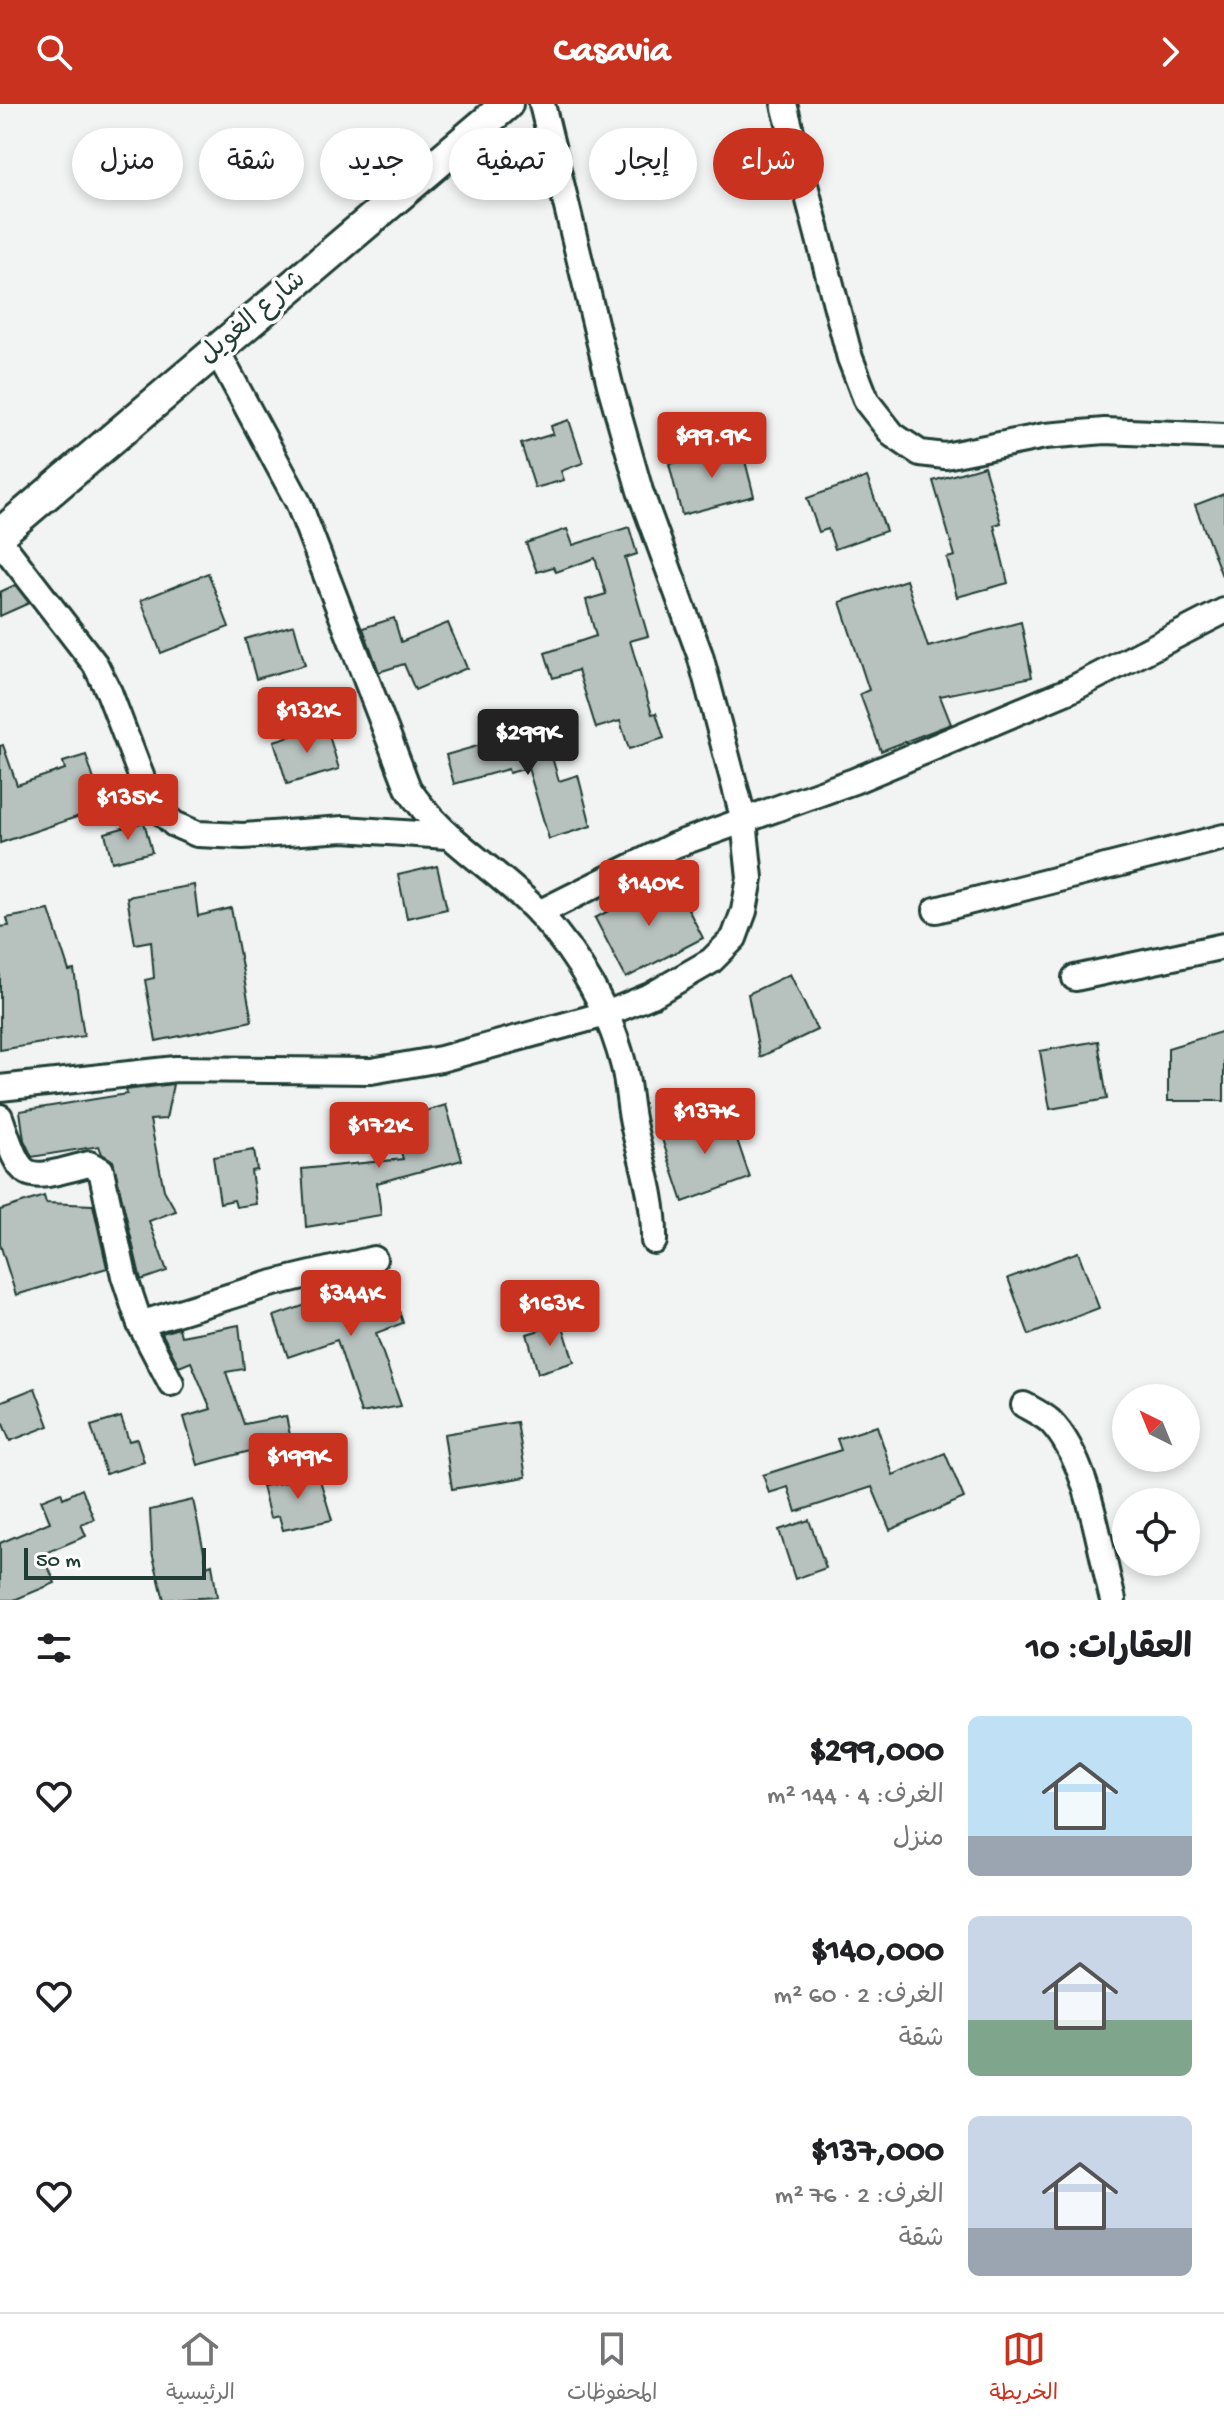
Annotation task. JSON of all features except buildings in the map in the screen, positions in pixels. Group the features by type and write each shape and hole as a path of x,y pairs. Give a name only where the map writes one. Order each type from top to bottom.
{"street":[{"name":"شارع الغويل","path":"0,534 507,104"},
{"path":"0,1088 176,1069 371,1071 441,1059 606,1014 685,978 711,961 734,938 744,911 750,878 744,821 700,655 636,476 542,104"},
{"path":"784,104 850,358 867,402 893,435 920,453 945,456 1045,436 1105,431 1224,436"},
{"path":"217,351 298,502 408,788 423,812 447,836 539,913 589,979 606,1014 624,1067 632,1120 652,1194 654,1241"},
{"path":"0,541 95,664 109,692 151,802 174,824 197,834 243,836 344,829 447,836"},
{"path":"539,913 636,863 854,781 1042,703 1224,611"},
{"path":"936,910 1224,837"},
{"path":"1075,978 1224,946"},
{"path":"0,1117 16,1162 26,1174 38,1177 89,1164 101,1170 124,1276 140,1324 171,1383"},
{"path":"140,1324 270,1284 374,1259"},
{"path":"1024,1405 1050,1421 1080,1469 1113,1600"}]}
